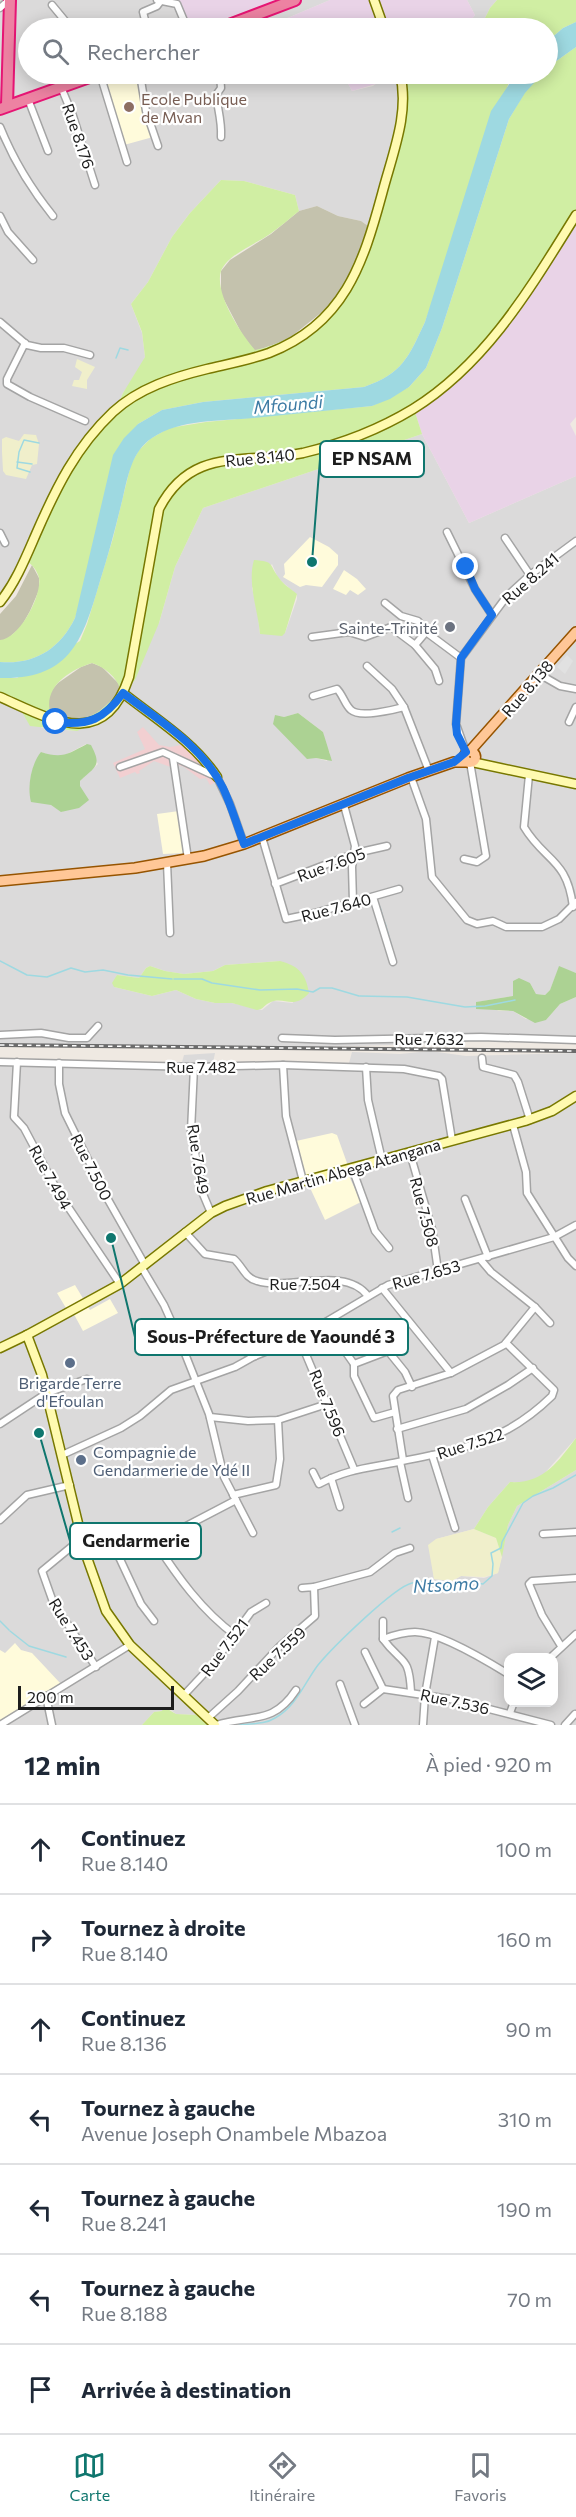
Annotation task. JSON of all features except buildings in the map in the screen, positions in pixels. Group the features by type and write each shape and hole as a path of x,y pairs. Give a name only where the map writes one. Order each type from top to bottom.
{"highway":[{"path":"10,0 4,107 70,84"},
{"path":"247,18 295,0"}],"main road":[{"path":"374,0 380,18"},
{"path":"0,602 15,579 63,475 88,439 116,409 151,387 178,376 250,359 288,345 322,319 339,300 357,272 370,239 403,111 401,84"},
{"name":"Rue 8.140","path":"0,697 56,722 72,724 87,722 106,714 123,693 129,677 159,509 168,492 180,480 206,464 218,461 278,457 323,447 371,430 414,409 445,386 477,357 504,325 576,215"},
{"name":"Rue 8.138","path":"470,757 478,744 576,632"},
{"path":"123,693 188,742 217,777"},
{"path":"0,882 188,859 244,844 411,777 470,757 488,765 576,784"},
{"name":"Rue Martin Abega Atangana","path":"0,1348 120,1284 211,1213 240,1200 530,1120 575,1101"},
{"path":"27,1335 47,1393 85,1552 106,1611 130,1645 216,1725"}],"street":[{"path":"0,8 10,0"},
{"path":"144,18 143,12 157,6 159,1 177,4 183,18"},
{"path":"52,5 62,18"},
{"path":"102,84 127,162"},
{"path":"142,84 146,111 158,146"},
{"path":"221,84 221,88 216,95 218,113 222,119 221,137"},
{"name":"Rue 8.176","path":"61,87 74,116 96,185"},
{"path":"28,99 48,151"},
{"path":"0,127 30,186 53,216"},
{"path":"0,216 8,232 33,260"},
{"path":"0,322 25,344 41,348 64,348 90,355"},
{"path":"25,344 7,379 7,384 30,397 85,421"},
{"path":"447,532 475,589 492,615"},
{"path":"0,533 5,543"},
{"path":"505,538 530,575"},
{"name":"Rue 8.241","path":"461,658 492,615 530,575 576,541"},
{"path":"385,603 401,616 418,621 426,632 461,658 457,734 470,757 486,856 477,862 464,859"},
{"path":"312,637 349,632 365,637 391,627 415,645 435,669 439,681"},
{"path":"415,645 426,632"},
{"path":"367,666 392,688 404,707 429,771"},
{"path":"539,674 560,686 576,689"},
{"path":"313,696 337,690 351,710 358,712 382,712 404,707"},
{"path":"569,723 576,707"},
{"path":"120,767 163,752 217,777 244,844"},
{"path":"173,758 188,859"},
{"path":"411,777 426,819 432,877 464,918 477,924 494,921 506,927 542,927 554,922 575,906 572,890 565,874 524,827 529,775"},
{"path":"344,805 356,853 352,867 353,902"},
{"name":"Rue 7.640","path":"262,837 286,919 399,889"},
{"name":"Rue 7.605","path":"275,884 356,853 387,846"},
{"path":"167,863 170,933"},
{"path":"373,897 393,962"},
{"path":"0,1035 41,1033 69,1038 87,1038 98,1026"},
{"name":"Rue 7.632","path":"282,1038 334,1040 481,1037 576,1040"},
{"name":"Rue 7.632","path":"482,1058 483,1067 514,1075 530,1120"},
{"name":"Rue 7.482","path":"0,1062 194,1067 283,1065 404,1069 441,1077 452,1140"},
{"name":"Rue 7.494","path":"17,1062 14,1117 22,1124 73,1216 120,1284"},
{"name":"Rue 7.500","path":"59,1063 59,1084 65,1113 164,1305 210,1417 221,1466 253,1533"},
{"path":"283,1065 286,1116 303,1181"},
{"name":"Rue 7.649","path":"194,1067 191,1131 203,1194 211,1213"},
{"path":"366,1068 369,1100 382,1160"},
{"path":"513,1125 526,1172 527,1193 554,1237 576,1266"},
{"name":"Rue 7.508","path":"410,1153 432,1229 438,1271"},
{"path":"352,1168 375,1231 388,1248"},
{"path":"465,1199 488,1257"},
{"name":"Rue 7.653","path":"62,1455 121,1428 140,1416 171,1390 235,1367 299,1338 399,1280 554,1237 576,1226"},
{"name":"Rue 7.504","path":"186,1232 205,1254 234,1259 249,1278 257,1281 280,1285 311,1280 350,1283 362,1287 368,1296"},
{"path":"480,1259 491,1272 535,1307 550,1323"},
{"path":"382,1288 451,1373"},
{"path":"408,1498 393,1399 395,1392 451,1373 507,1343 535,1307"},
{"path":"325,1323 354,1364 354,1376 374,1418 395,1412"},
{"name":"Rue 7.596","path":"299,1338 354,1469"},
{"path":"180,1341 231,1346 255,1356"},
{"name":"Rue 7.522","path":"331,1478 354,1469 465,1448 500,1435 537,1411 552,1396 554,1390 507,1343"},
{"path":"354,1364 388,1351 405,1372 412,1387"},
{"path":"397,1429 466,1409 532,1368"},
{"path":"0,1424 47,1393 87,1379"},
{"path":"210,1417 248,1421 278,1420 327,1404"},
{"path":"119,1557 155,1542 234,1497 276,1485 280,1459 278,1420"},
{"path":"432,1455 455,1528"},
{"path":"313,1472 319,1484 331,1478 340,1507"},
{"path":"0,1520 27,1495 70,1485"},
{"path":"543,1534 576,1532"},
{"name":"Rue 7.453","path":"82,1538 42,1571 57,1609 96,1667"},
{"path":"155,1542 169,1564 209,1614 235,1635"},
{"path":"302,1588 370,1572 395,1552 410,1548"},
{"path":"85,1552 112,1549 119,1557 141,1604 154,1621"},
{"path":"561,1646 529,1587 532,1581 576,1578"},
{"name":"Rue 7.559","path":"208,1718 238,1691 279,1647 315,1616 314,1587"},
{"name":"Rue 7.521","path":"184,1695 213,1664 251,1612 266,1603"},
{"path":"383,1621 383,1639 410,1671 411,1692"},
{"path":"383,1639 395,1634 417,1632 435,1637 504,1672"},
{"path":"555,1653 576,1634"},
{"path":"423,1725 425,1695 435,1637"},
{"path":"0,1725 130,1645"},
{"path":"363,1704 382,1689 365,1652"},
{"path":"340,1684 355,1725"},
{"name":"Rue 7.536","path":"382,1689 411,1692 510,1713 551,1725"},
{"path":"216,1725 272,1716 284,1706 296,1690"},
{"path":"46,1696 52,1725"},
{"path":"510,1713 512,1707"},
{"path":"565,1725 575,1714"}],"shaded area":[{"path":"0,0 154,0 173,5 179,18 18,18 18,84 348,84 352,91 375,84 402,84 403,91 386,177 368,226 361,221 338,216 317,206 299,211 295,195 244,181 221,180 190,213 172,237 148,282 131,304 142,333 145,357 139,370 123,393 116,409 0,602"},
{"path":"154,0 276,0 226,18 179,18 173,5"},
{"path":"276,0 330,0 287,18 226,18"},
{"path":"330,0 467,0 475,15 473,18 287,18"},
{"path":"467,0 497,0 485,18 473,18 475,15"},
{"name":"Ecole Publique de Mvan","path":"107,84 141,84 153,137 124,145"},
{"path":"348,84 376,84 352,91"},
{"path":"317,206 338,216 361,221 368,226 366,243 339,294 327,308 287,340 255,351 243,336 221,294 221,271 230,260 271,234 299,211"},
{"path":"576,215 576,417 570,424 576,436 576,476 469,523 422,434 414,409"},
{"path":"422,434 469,523 576,476 576,973 559,967 550,990 545,995 536,994 530,983 513,982 513,996 477,1002 499,1011 513,1011 526,1019 546,1020 560,1004 576,997 576,1040 496,1038 423,1044 286,1048 0,1045 0,697 18,705 42,728 77,731 159,623 175,567 203,508","holes":["272,564 278,578 297,595 285,633 260,634 252,588","298,713 323,732 325,744 330,753 327,761 316,758 275,716 284,717","86,744 98,764 80,781 80,786 62,812 51,805 41,752 55,757 65,755","280,961 293,1003 273,1001 262,1010 232,1003 215,1003 196,999 176,990 152,996 114,987 117,975 139,978 150,966 184,974 213,971 225,965"]},
{"path":"310,537 329,547 338,555 338,565 322,587 306,585 300,587 283,577 284,564"},
{"path":"32,565 39,578 39,590 21,627 6,640 0,640 0,614 16,596"},
{"path":"344,570 366,589 358,595 350,590 346,595 333,589"},
{"path":"567,655 573,661 565,674 557,667"},
{"path":"92,663 102,667 119,684 121,689 113,699 94,716 80,720 68,719 50,712 47,701 51,691 58,683 81,667"},
{"path":"143,727 159,745 170,747 187,744 219,781 210,785 206,778 200,779 184,767 178,765 176,769 154,761 139,771 140,773 135,772 120,778 113,763 145,749 137,732"},
{"path":"179,811 184,853 163,854 157,814"},
{"path":"430,1051 466,1056 576,1053 576,1438 543,1475 525,1483 510,1482 488,1507 474,1529 436,1539 432,1563 434,1579 452,1581 461,1576 484,1578 498,1573 508,1525 517,1506 576,1470 576,1725 207,1725 196,1715 176,1714 171,1710 154,1712 142,1725 0,1725 0,1062 119,1064 119,1062 182,1062 184,1055 215,1053 213,1063 349,1063 352,1052 400,1054"},
{"path":"332,1133 337,1135 347,1163 348,1174 361,1202 325,1220 305,1177 296,1141"},
{"path":"75,1285 90,1310 110,1299 118,1313 83,1331 70,1307 66,1308 57,1293"},
{"path":"15,1643 21,1650 32,1653 61,1684 0,1722 0,1650 5,1653"}],"green space":[{"path":"497,0 576,0 576,22 558,32 558,18 485,18"},
{"path":"576,47 576,215 477,357 414,409 422,434 203,508 175,567 159,623 135,680 94,724 77,731 30,726 18,705 0,697 0,678 17,678 80,641 113,538 131,464 139,450 150,439 169,428 206,422 372,406 409,387 426,368 442,328 509,119 525,92 533,84 558,84 558,60","holes":["92,663 113,677 120,689 106,706 80,719 61,717 50,712 51,694 60,680"]},
{"path":"402,84 508,84 425,322 409,355 388,376 364,387 203,402 162,410 138,424 75,618 69,629 54,646 35,658 0,662 0,640 7,638 21,625 37,595 38,575 30,563 25,560 63,475 116,409 145,357 142,332 131,304 148,282 172,237 190,213 221,180 244,181 295,195 299,211 270,234 230,259 221,271 220,280 221,290 230,313 255,350 274,345 292,336 323,312 348,280 358,262 395,146"},
{"path":"77,359 95,367 87,380 87,389 72,386 74,380 79,380 82,372 75,367"},
{"path":"24,434 36,435 39,444 37,464 32,465 26,479 6,475 3,471 2,452 2,439 6,437 19,441"},
{"path":"254,560 270,564 281,580 297,594 285,633 282,636 260,634 252,587"},
{"path":"298,713 323,732 332,761 307,759 273,724 275,715 284,717"},
{"path":"87,744 91,745 97,762 80,781 80,786 89,800 79,808 61,812 51,805 31,802 29,790 31,776 41,752 60,755"},
{"path":"280,961 297,968 304,976 309,993 298,1001 274,1001 257,1010 232,1003 215,1003 196,999 176,990 152,996 114,987 112,983 117,975 139,978 150,966 184,974 213,971 225,965"},
{"path":"559,966 576,973 576,997 560,1004 546,1020 535,1023 513,1011 476,1009 476,1002 513,996 513,981 519,978 530,983 536,994 545,995 550,990"},
{"path":"576,1438 576,1470 517,1506 508,1525 502,1557 496,1538 474,1529 488,1507 510,1482 532,1479 549,1470"},
{"path":"474,1529 496,1538 502,1557 498,1573 484,1577 461,1576 452,1581 434,1579 428,1545 436,1539"},
{"path":"164,1707 176,1714 196,1715 207,1725 142,1725 154,1712 162,1711"}],"water":[{"path":"576,22 576,47 558,60 558,32"},
{"name":"Mfoundi","path":"509,84 533,84 509,119 442,328 426,368 409,387 390,399 372,406 188,424 163,432 145,443 132,464 94,602 80,638 70,652 43,672 24,677 0,678 0,662 24,661 45,653 62,638 75,618 113,455 124,438 138,424 162,410 203,402 364,387 388,376 403,363 425,322 491,111"}],"waterway":[{"path":"116,358 120,348 128,350"},
{"path":"30,472 17,468 19,452 24,440 39,443"},
{"path":"17,462 32,464"},
{"path":"380,907 384,922"},
{"path":"385,923 392,948"},
{"path":"0,961 27,975 47,977 71,968 85,972 103,970 172,979"},
{"path":"174,979 202,979 212,983 260,990 297,989 313,992 320,988 332,988 359,996"},
{"path":"360,996 407,997 465,1007 515,1000"},
{"name":"Ntsomo","path":"239,1725 266,1722 282,1713 294,1701 325,1657 364,1619 403,1587 418,1582 453,1587 466,1581 483,1584 492,1576 491,1553 501,1548 523,1503 576,1475"},
{"path":"392,1532 400,1528"},
{"path":"0,1621 9,1630"},
{"path":"10,1631 29,1646 66,1657"}],"railway":[{"path":"0,1045 576,1051"}],"place":[{"name":"Ecole Publique de Mvan","path":"129,107"},
{"name":"EP NSAM","path":"312,562"},
{"name":"Sainte-Trinité","path":"450,627"},
{"name":"Sous-Préfecture de Yaoundé 3","path":"111,1238"},
{"name":"Brigarde Terre d'Efoulan","path":"70,1363"},
{"name":"Gendarmerie","path":"39,1433"},
{"name":"Compagnie de Gendarmerie de Ydé II","path":"81,1460"}],"route":[{"path":"56,722 81,724 95,719 106,714 123,693 179,735 208,764 223,787 244,844 408,778 454,762 466,752 457,734 455,713 461,658 492,615 475,589 466,567"}]}
